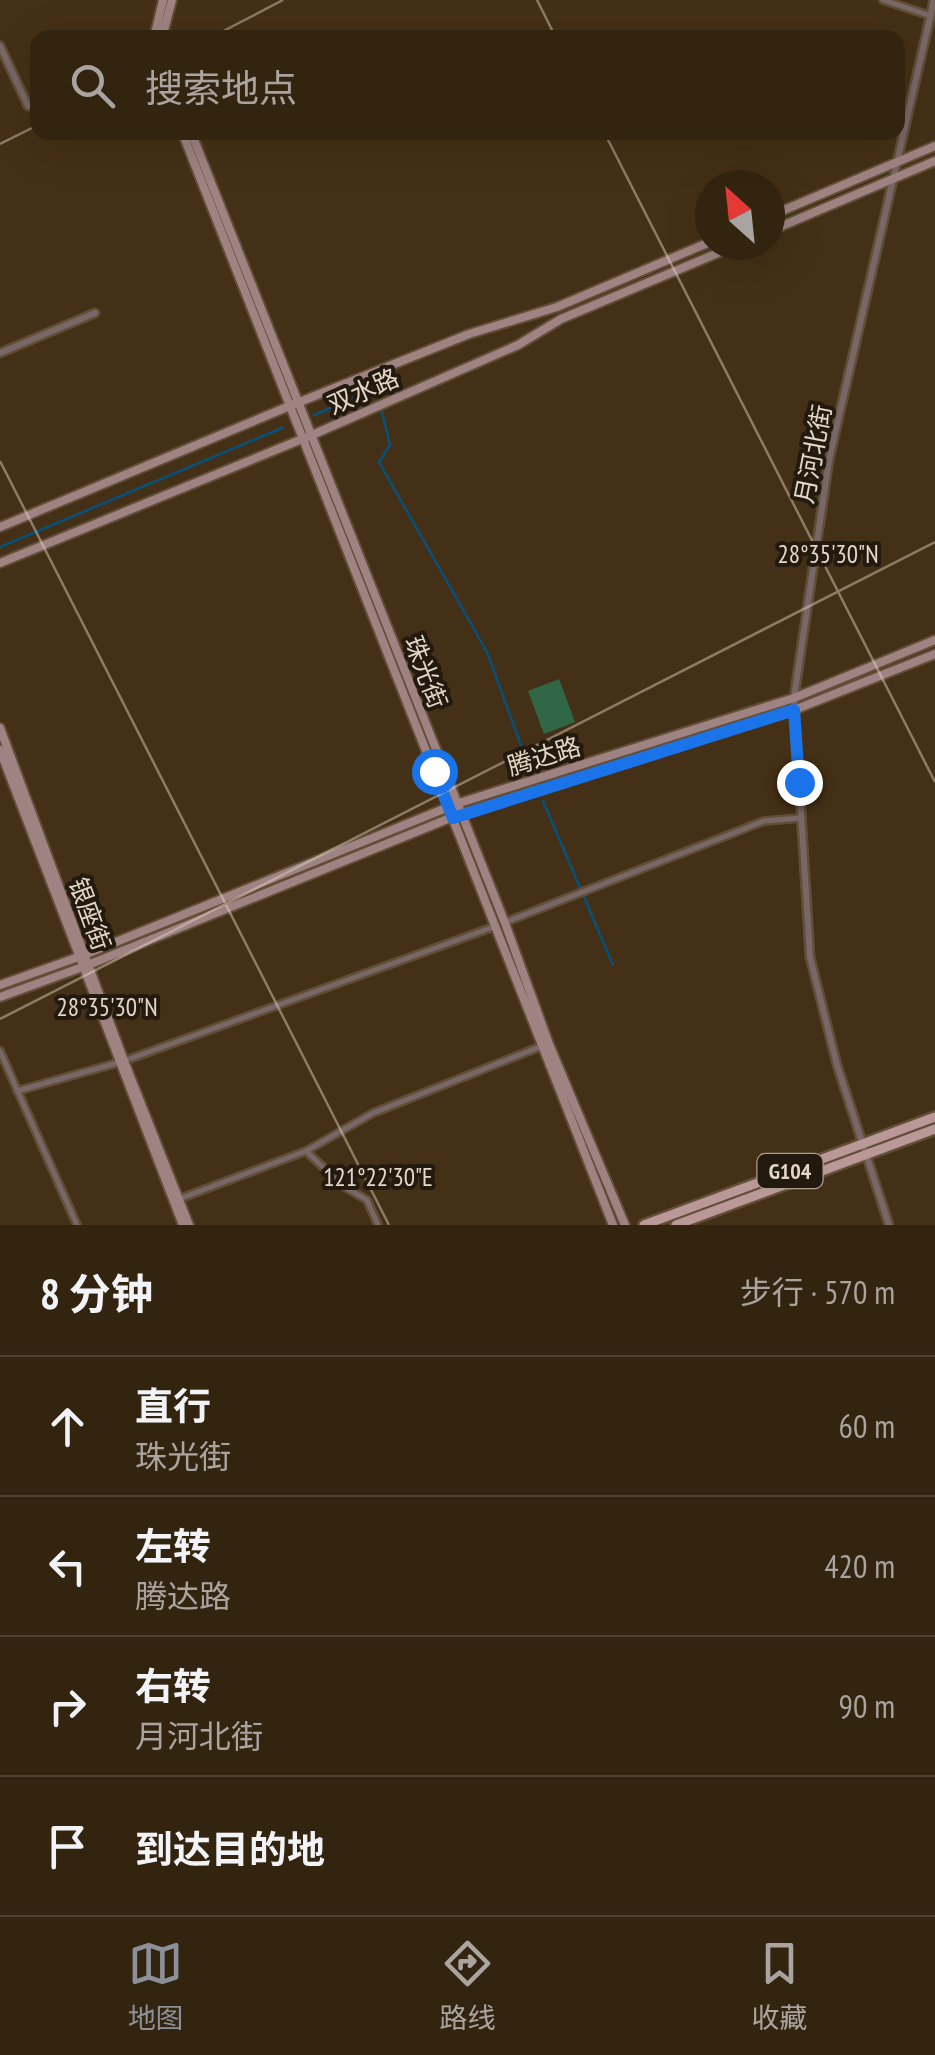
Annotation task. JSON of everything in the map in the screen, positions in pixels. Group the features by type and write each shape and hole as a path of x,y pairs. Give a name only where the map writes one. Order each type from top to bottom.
{"main road":[{"path":"156,30 163,0"},
{"path":"164,30 172,0"},
{"name":"珠光街","path":"185,140 308,436 456,816 625,1225"},
{"name":"珠光街","path":"194,140 295,404"},
{"path":"785,210 935,146"},
{"path":"785,225 935,161"},
{"name":"双水路","path":"0,527 469,334 557,307 695,248"},
{"name":"双水路","path":"0,563 308,436 518,345 561,319 701,260"},
{"name":"腾达路","path":"0,985 452,806 794,698 935,640"},
{"name":"腾达路","path":"0,997 456,816 794,710 935,654"},
{"name":"银座街","path":"0,728 121,1061"},
{"path":"0,750 81,956"},
{"name":"珠光街","path":"501,924 542,1046 613,1225"},
{"path":"121,1061 186,1225"},
{"path":"121,1061 186,1225"},
{"name":"G104","path":"676,1225 935,1117"},
{"name":"G104","path":"644,1225 935,1129"}],"street":[{"path":"884,0 931,16"},
{"name":"月河北街","path":"905,134 934,0"},
{"path":"0,46 28,106"},
{"name":"月河北街","path":"889,1225 863,1150 810,956 794,698 829,460 904,140"},
{"path":"0,353 95,313"},
{"path":"17,1091 121,1061 501,924 764,820 801,818"},
{"path":"178,1200 306,1151 372,1113 542,1046"},
{"path":"0,1051 77,1225"},
{"path":"306,1151 342,1186 367,1200 378,1225"}],"green space":[{"path":"559,679 575,722 544,734 528,691"}],"waterway":[{"path":"314,415 369,392"},
{"path":"382,412 390,445 379,462 487,652 528,764"},
{"path":"0,547 282,428"},
{"path":"543,801 613,965"}],"route":[{"path":"434,771 453,818 794,710 799,782"}]}
